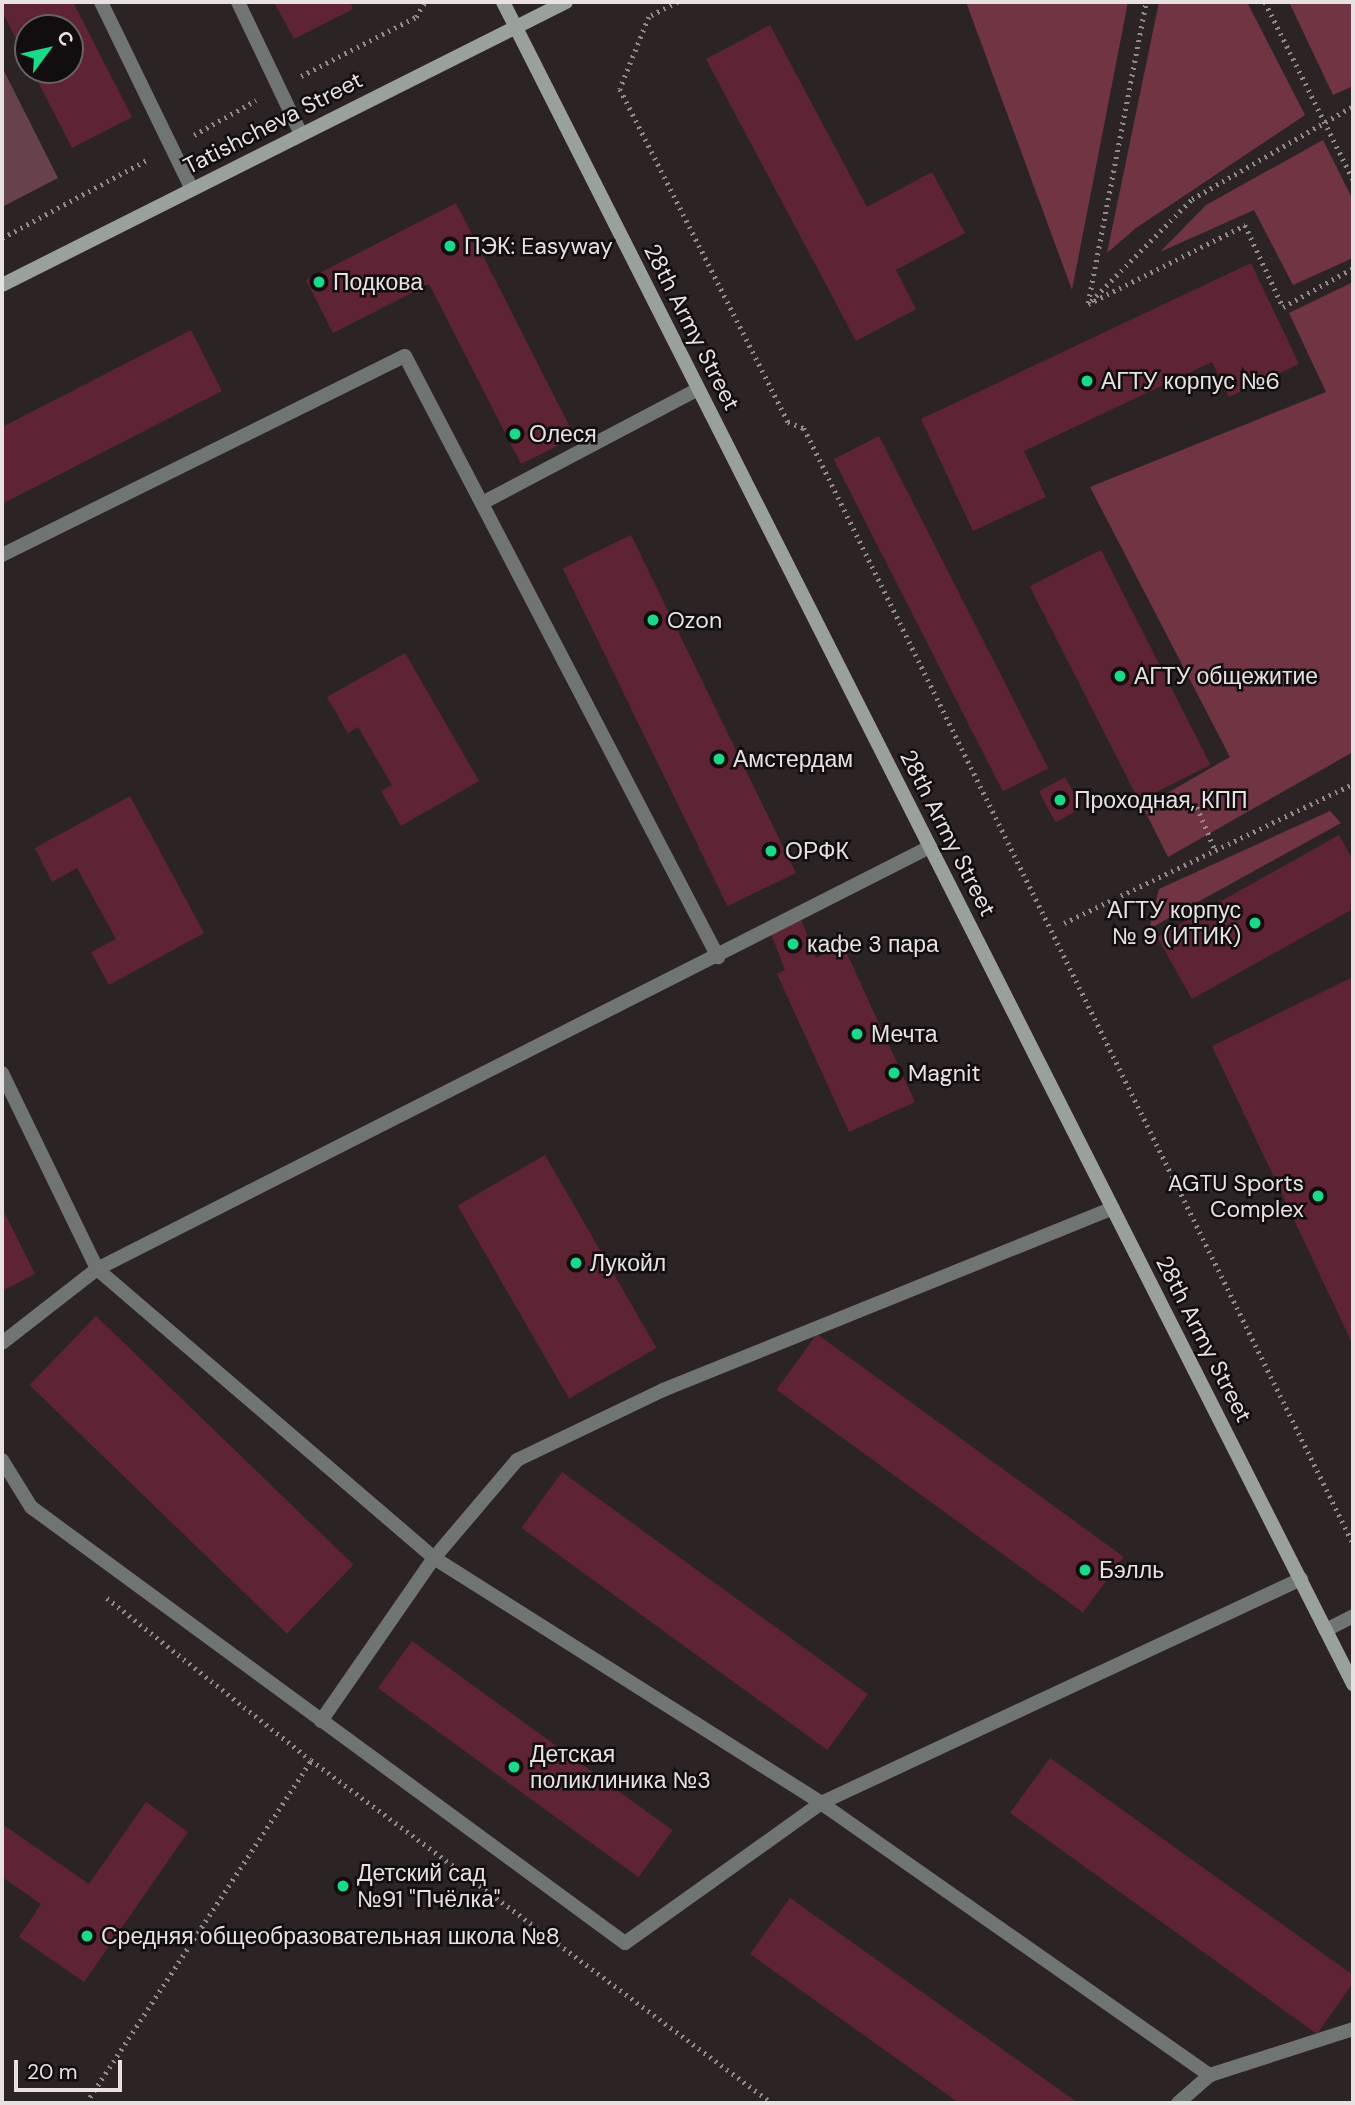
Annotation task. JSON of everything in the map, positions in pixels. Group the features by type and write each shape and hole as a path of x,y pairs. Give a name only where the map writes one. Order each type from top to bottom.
{"main road":[{"name":"28th Army Street","path":"503,2 1353,1684"},
{"name":"Tatishcheva Street","path":"2,285 566,2"}],"lane":[{"path":"101,2 192,189"},
{"path":"238,2 281,86 301,134"},
{"path":"2,555 405,356 484,502 718,957"},
{"path":"484,502 698,389"},
{"path":"2,1343 97,1269 718,957 930,847"},
{"path":"2,1073 97,1269 434,1558 821,1803 1210,2075"},
{"path":"321,1721 434,1558 517,1460 663,1390 1113,1208"},
{"path":"2,1460 32,1507 625,1943 821,1803 1301,1579"},
{"path":"1326,1630 1353,1616"},
{"path":"1178,2103 1210,2075 1353,2029"}],"path":[{"path":"2,238 281,86 416,17 425,2"},
{"path":"678,2 649,17 620,89 788,422 804,428 811,440 1353,1543"},
{"path":"1088,304 1146,2"},
{"path":"1265,2 1353,179"},
{"path":"1088,304 1192,199 1323,120 1353,106"},
{"path":"1088,304 1245,225 1283,307 1353,268"},
{"path":"1064,922 1216,852 1353,784"},
{"path":"1197,807 1216,852"},
{"path":"100,1593 311,1760 772,2103"},
{"path":"86,2103 311,1760"}],"shaded area":[{"path":"966,2 1128,2 1072,290"},
{"path":"1159,2 1247,2 1305,115 1136,228 1107,253"},
{"path":"1289,2 1353,2 1353,86 1333,95"},
{"path":"2,67 58,178 2,207"},
{"path":"1323,140 1353,200 1353,258 1293,285 1254,210 1160,252 1206,205"},
{"path":"1353,282 1353,752 1168,857 1143,807 1230,757 1090,487 1326,392 1289,313"},
{"path":"1330,811 1341,823 1149,929 1159,889"}],"building":[{"path":"2,2 73,2 79,14 14,14 14,35 2,11"},
{"path":"274,2 350,2 353,9 294,39"},
{"path":"84,23 132,117 72,148 39,84 84,84"},
{"path":"770,25 867,207 932,172 965,233 896,270 916,309 856,341 706,59"},
{"path":"456,203 575,437 521,464 429,284 333,333 306,280"},
{"name":"АГТУ корпус №6","path":"1251,263 1299,364 1229,397 1212,362 1024,451 1046,497 973,531 921,419"},
{"path":"191,330 222,391 2,504 2,427"},
{"path":"879,436 1048,768 1003,791 834,459"},
{"path":"631,535 796,873 728,906 563,568"},
{"name":"АГТУ общежитие","path":"1101,550 1210,765 1139,801 1030,586"},
{"path":"405,653 479,781 401,826 381,791 392,785 358,727 348,733 327,697"},
{"name":"Проходная, КПП","path":"1065,777 1082,808 1056,822 1039,792"},
{"path":"130,796 204,933 109,985 91,952 116,939 77,868 52,882 35,848"},
{"name":"АГТУ корпус № 9 (ИТИК)","path":"1339,835 1353,860 1353,909 1192,999 1157,937"},
{"path":"801,919 816,958 843,945 915,1102 849,1132 777,974 785,970 770,931"},
{"name":"AGTU Sports Complex","path":"1353,977 1353,1345 1212,1046"},
{"path":"545,1155 656,1348 569,1399 458,1206"},
{"path":"2,1208 35,1274 2,1291"},
{"path":"96,1316 354,1565 287,1634 29,1385"},
{"path":"817,1334 1124,1557 1083,1613 776,1390"},
{"path":"562,1472 868,1694 827,1750 521,1528"},
{"path":"412,1641 673,1830 638,1877 378,1688"},
{"path":"1050,1758 1353,1975 1353,1983 1317,2034 1010,1813"},
{"path":"146,1802 188,1832 84,1982 19,1937 41,1904 2,1877 2,1824 89,1884"},
{"path":"790,1898 1078,2103 959,2103 750,1954"}],"place":[{"name":"ПЭК: Easyway","path":"450,246"},
{"name":"Подкова","path":"319,282"},
{"name":"АГТУ корпус №6","path":"1087,381"},
{"name":"Олеся","path":"515,434"},
{"name":"Ozon","path":"653,620"},
{"name":"АГТУ общежитие","path":"1120,676"},
{"name":"Амстердам","path":"719,759"},
{"name":"Проходная, КПП","path":"1060,800"},
{"name":"ОРФК","path":"771,851"},
{"name":"АГТУ корпус № 9 (ИТИК)","path":"1255,923"},
{"name":"кафе 3 пара","path":"793,944"},
{"name":"Мечта","path":"857,1034"},
{"name":"Magnit","path":"894,1073"},
{"name":"AGTU Sports Complex","path":"1318,1196"},
{"name":"Лукойл","path":"576,1263"},
{"name":"Бэлль","path":"1085,1570"},
{"name":"Детская поликлиника №3","path":"514,1767"},
{"name":"Детский сад №91 \"Пчёлка\"","path":"343,1886"},
{"name":"Средняя общеобразовательная школа №8","path":"87,1936"}]}
